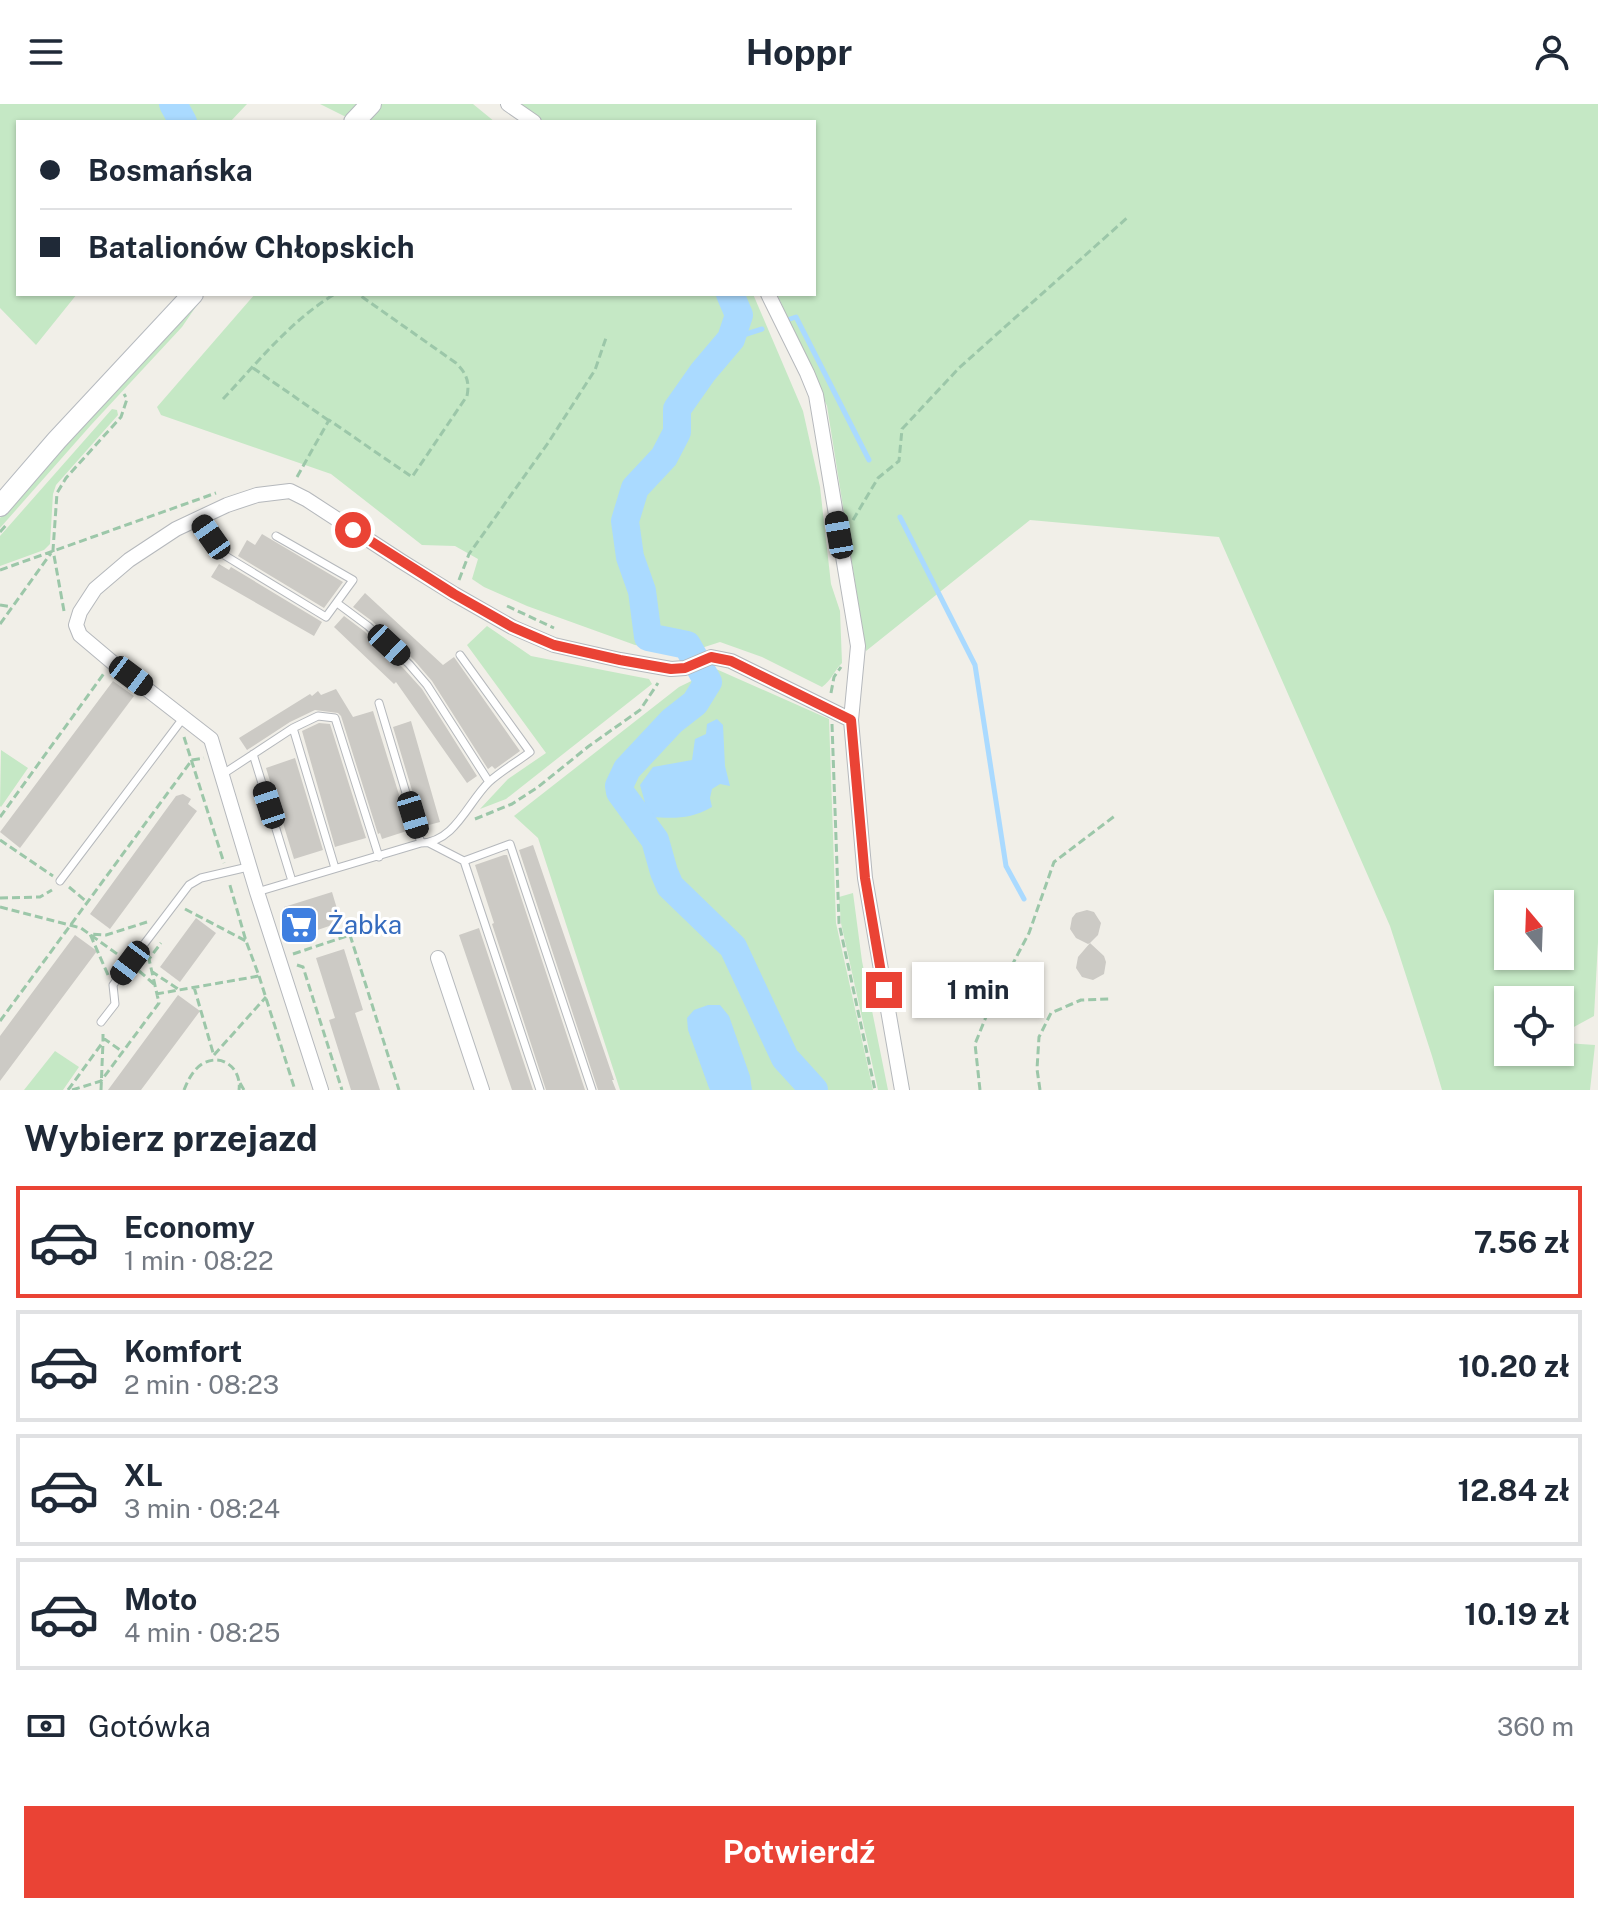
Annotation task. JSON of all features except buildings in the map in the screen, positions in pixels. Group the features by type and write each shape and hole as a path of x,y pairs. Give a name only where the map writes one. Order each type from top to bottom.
{"main road":[{"path":"356,120 371,104"},
{"path":"0,506 191,296"}],"street":[{"path":"508,104 531,120"},
{"path":"769,296 812,384 858,646 851,720 865,878 902,1090"},
{"path":"321,1090 211,739 180,721 80,635 76,625 85,602 95,589 129,560 176,529 227,505 257,495 290,491 454,594 512,627 554,645 661,667 685,668 711,657 731,661 851,720"},
{"path":"438,958 482,1090"}],"lane":[{"path":"199,518 224,555 326,617 353,580 276,536"},
{"path":"337,603 368,626 427,685 489,782"},
{"path":"257,892 425,843 445,834 459,822 489,782 530,752 460,655"},
{"path":"379,703 425,843 464,861 510,844 592,1090"},
{"path":"223,774 293,728 318,716 335,718 379,857"},
{"path":"60,881 180,721"},
{"path":"293,728 335,868"},
{"path":"253,754 292,881"},
{"path":"464,861 540,1090"},
{"path":"101,1022 115,1004 113,985 189,885 201,878 249,866"}],"path":[{"path":"839,535 854,519 878,478 899,461 902,429 959,368 1128,217"},
{"path":"223,399 275,344 332,296"},
{"path":"253,368 412,477 467,396 469,384 464,371 456,363 361,296"},
{"path":"454,594 469,554 548,443 595,370 606,338"},
{"path":"65,615 53,550 56,500 60,487 121,417 127,399 124,394"},
{"path":"290,491 329,420"},
{"path":"0,570 220,491"},
{"path":"0,624 53,550"},
{"path":"497,601 562,631"},
{"path":"0,605 12,607"},
{"path":"0,817 112,662"},
{"path":"459,822 473,820 512,804 640,710 657,686 661,667"},
{"path":"831,716 839,923 875,1090"},
{"path":"180,721 226,872"},
{"path":"0,1021 192,760 217,757"},
{"path":"980,1090 975,1044 990,1007 1029,933 1054,862 1116,815"},
{"path":"0,840 87,902"},
{"path":"220,882 228,879 295,1090"},
{"path":"0,898 40,897 60,881"},
{"path":"0,907 81,928 154,984"},
{"path":"90,934 106,935 182,914 185,909 246,941"},
{"path":"90,934 113,985"},
{"path":"286,957 350,935 399,1090"},
{"path":"70,1090 101,1081 159,1003 149,959 165,937"},
{"path":"295,964 303,967 342,1090"},
{"path":"151,971 179,990"},
{"path":"156,994 259,976"},
{"path":"194,987 214,1058"},
{"path":"184,1090 193,1072 214,1058 266,997"},
{"path":"1040,1090 1037,1069 1039,1037 1051,1013 1081,1000 1109,999"},
{"path":"101,1022 101,1090"},
{"path":"103,1040 123,1052"},
{"path":"70,1090 103,1040"},
{"path":"214,1058 233,1067 241,1090"}],"green space":[{"path":"0,104 247,104 232,120 16,120 16,296 75,296 36,345 0,308"},
{"path":"320,104 473,104 493,120 352,120"},
{"path":"512,104 1598,104 1598,942 1594,1016 1574,1027 1574,986 1494,986 1494,1066 1574,1066 1574,1044 1595,1045 1590,1090 1442,1090 1390,926 1219,537 1030,520 866,651 827,406 778,296 816,296 816,120 542,120"},
{"path":"253,296 754,296 803,411 820,487 831,584 840,611 842,663 822,687 762,657 720,642 683,654 635,645 527,606 472,579 478,559 455,546 422,545 331,474 161,415 157,407"},
{"path":"197,305 182,327 0,528 0,518 63,445"},
{"path":"112,409 117,410 118,415 56,485 50,544 44,550 0,566 0,536"},
{"path":"487,626 531,656 649,679 652,684 506,799 480,809 508,779 546,753 467,645"},
{"path":"716,669 829,719 836,923 873,1090 620,1090 538,838 514,816 679,687"},
{"path":"1,750 28,768 1,807 0,806"},
{"path":"853,893 862,961 888,1090 878,1090 841,923 839,897"},
{"path":"55,1051 79,1067 63,1090 24,1090"}],"water":[{"path":"717,719 723,725 725,766 730,786 720,784 712,789 712,807 696,814 674,818 649,817 640,785 653,767 692,760 695,739 706,734 707,724"},
{"path":"720,1005 729,1016 752,1090 710,1090 688,1030 687,1018 694,1010"}],"waterway":[{"path":"173,104 182,120"},
{"path":"731,296 739,315 731,339 677,409 677,432 664,457 635,488 625,521 630,557 642,591 648,637 687,645 708,682 695,703 672,721 627,769 619,786 620,792 655,840 670,886 733,947 785,1058 814,1090"},
{"path":"784,321 796,317 869,460"},
{"path":"731,339 762,329"},
{"path":"900,517 975,665 1006,866 1024,899"}],"place":[{"name":"Żabka","path":"299,925"}],"route":[{"path":"353,530 454,594 512,627 554,645 671,669 685,668 711,657 731,661 851,720 865,878 884,990"}]}
